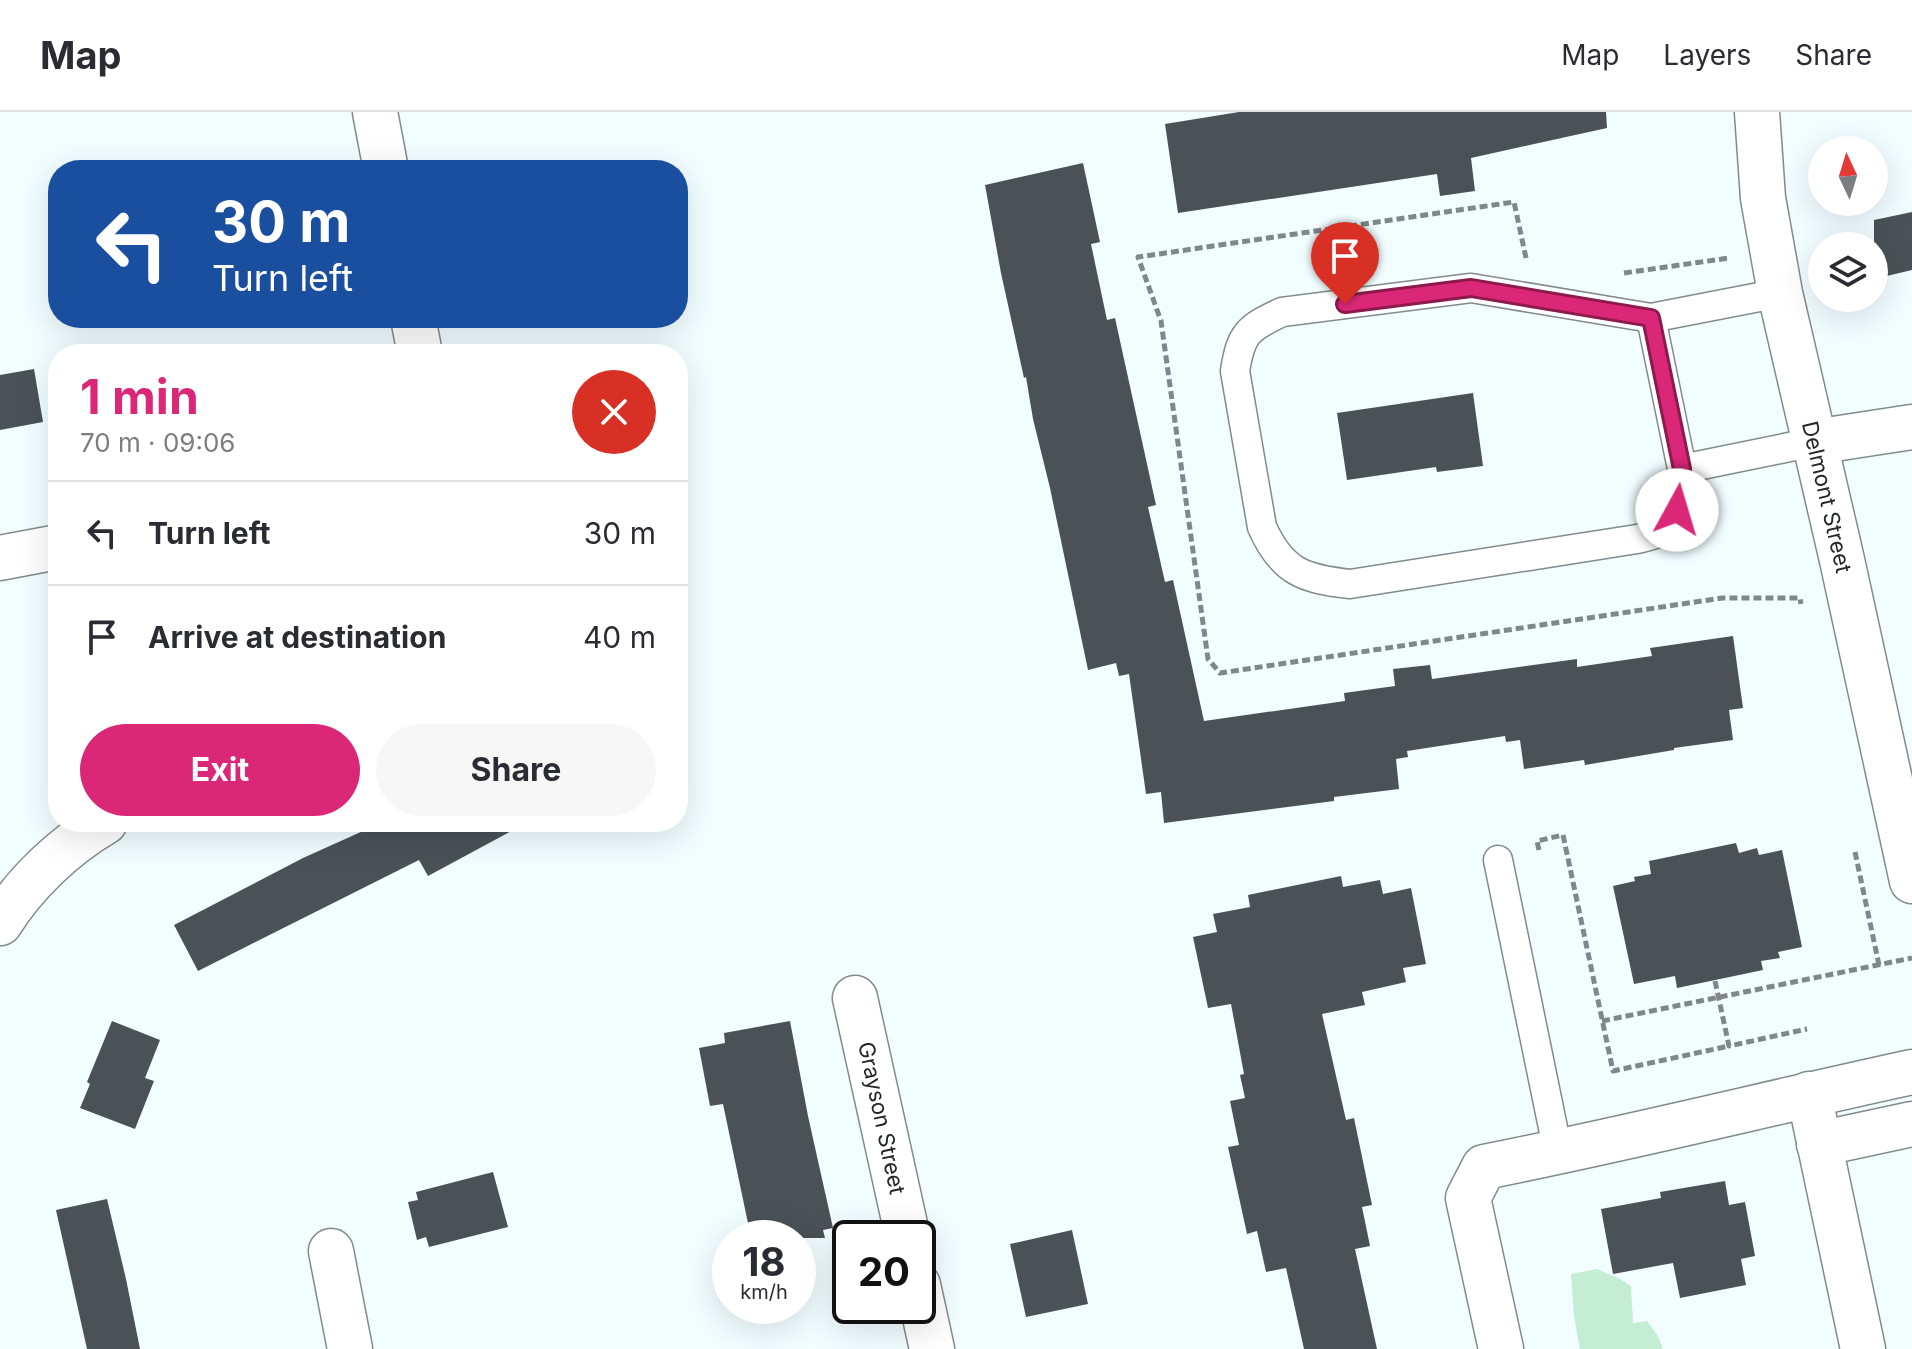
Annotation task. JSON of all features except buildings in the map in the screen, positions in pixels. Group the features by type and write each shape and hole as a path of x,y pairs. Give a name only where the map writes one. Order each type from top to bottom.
{"street":[{"path":"375,112 384,160"},
{"name":"Delmont Street","path":"1757,112 1763,198 1780,293 1842,560 1900,771 1912,881"},
{"path":"1814,442 1912,427"},
{"path":"0,558 48,549"},
{"path":"0,923 44,869 88,832"},
{"name":"Grayson Street","path":"855,998 904,1220"},
{"path":"1501,1349 1468,1198 1484,1167 1912,1072"},
{"path":"1809,1094 1863,1349"},
{"path":"1819,1144 1912,1124"},
{"path":"331,1251 350,1349"},
{"path":"927,1324 932,1349"}],"lane":[{"path":"1651,318 1682,469 1674,522 1661,532 1637,539 1350,584 1323,581 1297,573 1271,547 1262,527 1235,371 1238,351 1255,324 1282,312 1471,288 1651,318 1780,293"},
{"path":"1682,469 1814,442"},
{"path":"1498,860 1558,1152"}],"path":[{"path":"1527,262 1514,202 1138,257 1161,321 1208,659 1220,673 1722,598 1800,598"},
{"path":"1621,274 1739,256"},
{"path":"1539,850 1537,841 1563,835 1613,1071 1807,1029"},
{"path":"1602,1021 1912,958"},
{"path":"1715,981 1729,1046"}],"green space":[{"path":"1597,1269 1631,1286 1633,1323 1647,1321 1663,1349 1580,1349 1571,1274"}],"route":[{"path":"1345,304 1471,288 1651,318 1682,469 1677,510"}]}
